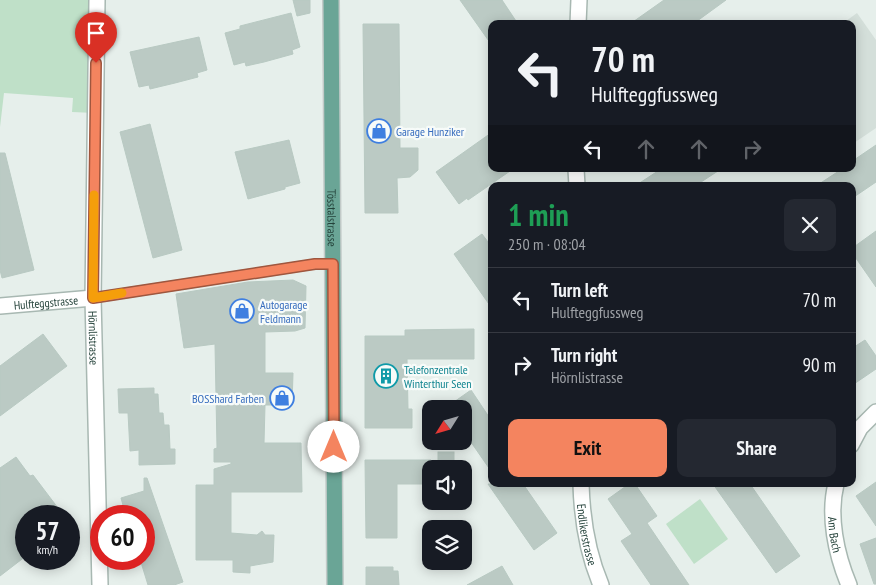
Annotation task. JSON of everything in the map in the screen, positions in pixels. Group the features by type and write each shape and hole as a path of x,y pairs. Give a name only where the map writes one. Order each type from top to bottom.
{"main road":[{"name":"Tösstalstrasse","path":"332,0 335,585"}],"street":[{"name":"Hörnlistrasse","path":"96,0 93,298 100,585"},
{"path":"578,20 579,0"},
{"name":"Hulfteggstrasse","path":"0,306 93,298"},
{"path":"856,436 860,428 876,412"},
{"name":"Endlikerstrasse","path":"580,487 582,520 590,559 601,585"},
{"name":"Am Bach","path":"835,487 832,499 836,542 849,585"}],"lane":[{"path":"93,298 315,264 333,264"}],"shaded area":[{"path":"857,13 876,40 876,128 856,142 856,20 847,20"}],"green space":[{"path":"0,0 97,0 95,113 72,112 73,98 4,93 0,127"},
{"path":"700,499 728,539 694,564 666,524"}],"building":[{"path":"293,0 310,0 310,13 297,16"},
{"path":"460,0 502,0 515,20 488,20 488,40"},
{"path":"664,0 726,0 698,20 636,20"},
{"path":"291,13 300,47 292,50 293,54 246,66 245,62 234,65 225,33 240,29 240,26"},
{"path":"363,24 399,24 400,148 418,148 418,170 410,177 397,178 398,213 365,213"},
{"path":"199,37 207,70 197,73 198,77 175,83 150,89 149,85 139,87 130,52"},
{"path":"150,124 182,250 153,258 120,132"},
{"path":"488,135 488,172 509,172 494,182 488,182 488,186 459,204 436,172"},
{"path":"289,140 300,183 248,199 235,152"},
{"path":"876,145 876,182 856,196 856,182 822,182 837,172 856,172 856,159"},
{"path":"0,153 5,153 34,270 2,278 0,270"},
{"path":"656,172 716,172 701,182 641,182"},
{"path":"876,231 876,287 856,258 856,245"},
{"path":"482,234 488,242 488,303 454,254"},
{"path":"293,280 306,286 305,328 295,331 265,332 265,373 293,373 292,405 265,405 264,443 301,443 302,492 231,492 231,533 257,535 262,531 265,535 274,535 273,562 250,566 250,573 233,572 233,560 196,560 196,485 214,485 214,469 231,464 231,462 214,462 214,449 217,448 215,344 184,348 176,294 248,282"},
{"name":"Telefonzentrale Winterthur Seen","path":"474,329 474,359 407,359 408,409 412,409 412,428 365,428 365,336 405,336 405,330"},
{"path":"43,334 67,366 0,416 0,366"},
{"path":"865,340 876,356 876,369 856,383 856,346"},
{"path":"154,388 154,394 158,394 159,413 163,413 164,425 169,425 170,449 175,449 175,464 139,465 139,450 130,451 128,413 119,413 118,389"},
{"path":"471,390 488,416 488,467 472,444 472,400 457,400"},
{"path":"438,452 454,452 454,460 438,460"},
{"path":"16,457 30,476 33,475 56,505 15,505 15,564 0,576 0,468"},
{"path":"365,460 422,460 422,484 397,484 397,538 366,538"},
{"path":"144,478 147,478 183,582 174,585 148,585 143,570 155,570 155,505 123,505 121,498 144,491"},
{"path":"876,482 876,526 856,496"},
{"path":"490,487 525,487 557,533 534,550"},
{"path":"625,487 637,487 657,516 647,523 689,585 651,585 621,541 632,534 608,499"},
{"path":"715,487 752,487 800,556 776,573"},
{"path":"876,538 876,584 874,584 860,544"},
{"path":"502,566 513,585 467,585"},
{"path":"366,567 393,567 393,571 398,571 399,585 366,585"}],"slow traffic":[{"path":"94,195 93,298 122,293"}],"place":[{"name":"Garage Hunziker","path":"379,131"},
{"name":"Autogarage Feldmann","path":"242,311"},
{"name":"Telefonzentrale Winterthur Seen","path":"386,376"},
{"name":"BOSShard Farben","path":"282,398"}],"route":[{"path":"96,63 93,298 315,264 333,264 334,447"}]}
